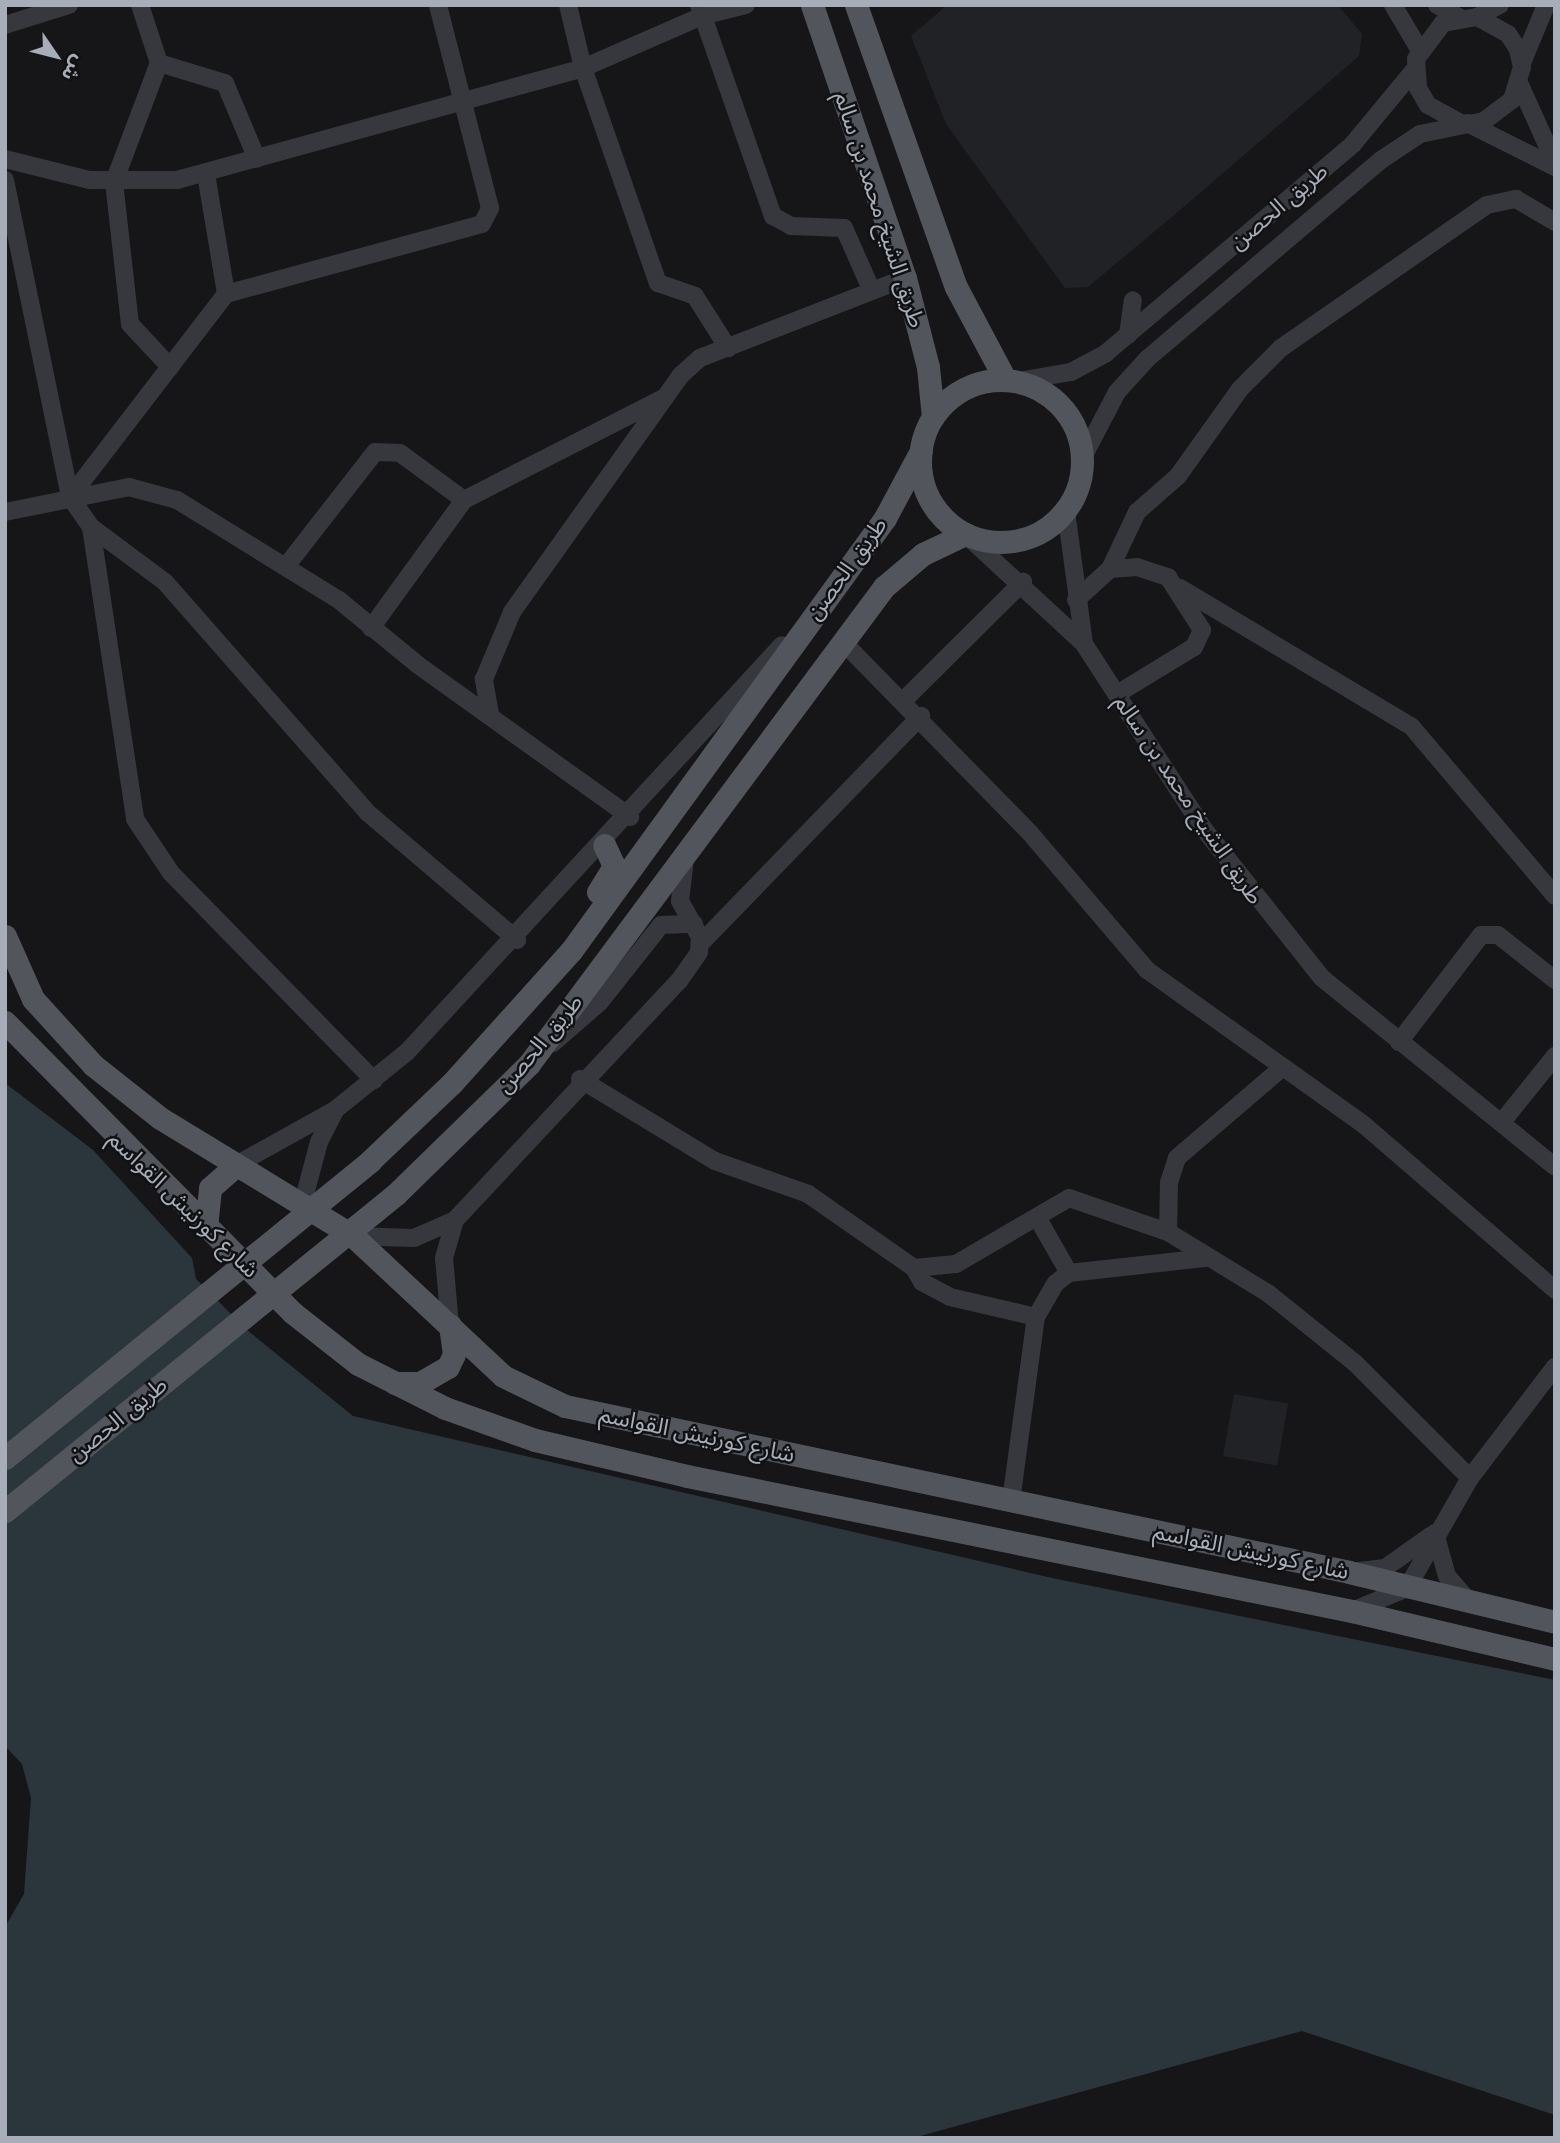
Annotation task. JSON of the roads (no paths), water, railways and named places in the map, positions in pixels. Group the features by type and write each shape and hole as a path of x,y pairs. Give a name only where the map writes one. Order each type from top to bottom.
{"main road":[{"name":"طريق الشيخ محمد بن سالم","path":"813,5 905,278 928,367 933,417"},
{"name":"طريق الشيخ محمد بن سالم","path":"856,5 956,287 1011,380"},
{"path":"1011,380 1064,407 1083,457 1066,511 1030,537 986,541 965,534 929,500 920,451 933,417 964,389 1011,380"},
{"name":"طريق الحصن","path":"5,1458 370,1161 452,1083 570,950 884,518 920,451"},
{"name":"طريق الحصن","path":"5,1511 396,1194 529,1064 884,587 923,554 965,534"},
{"path":"370,1161 604,884 614,866 604,845"},
{"name":"شارع كورنيش القواسم","path":"5,936 33,999 93,1065 160,1118 303,1202 353,1236 503,1376 565,1406 1349,1572 1555,1622"},
{"name":"شارع كورنيش القواسم","path":"5,1022 293,1313 391,1383 535,1440 649,1467 1352,1611 1555,1659"},
{"path":"206,1227 210,1188 236,1165"},
{"path":"391,1383 438,1377 454,1354 450,1325"}],"street":[{"path":"5,25 69,5"},
{"path":"140,5 159,63 114,182 130,324 170,367"},
{"path":"70,496 226,294 482,224 489,208 459,104 438,5"},
{"path":"568,5 583,68 658,283 695,296 728,348"},
{"path":"5,159 114,182 206,174 583,68 701,11 746,5"},
{"path":"1393,5 1419,49"},
{"path":"1437,5 1508,34 1555,165"},
{"path":"1500,5 1443,23 1419,49 1415,69 1428,105 1555,165"},
{"path":"1464,123 1500,113 1521,76 1529,35 1546,5"},
{"path":"701,11 773,216 791,226 844,228 871,289"},
{"path":"159,63 225,83 257,159"},
{"name":"طريق الحصن","path":"1011,380 1071,372 1128,335 1370,128 1415,69"},
{"name":"طريق الحصن","path":"1083,457 1117,393 1147,359 1381,160 1420,134 1464,123"},
{"path":"206,174 226,294"},
{"path":"5,180 70,496 91,527 165,582 368,813 517,940"},
{"path":"1076,600 1110,569 1137,512 1178,476 1240,389 1281,348 1487,205 1516,199 1555,222"},
{"path":"490,715 484,679 512,612 666,396 700,358 871,289 905,278"},
{"path":"1128,335 1133,300"},
{"path":"371,628 464,500 666,396"},
{"path":"287,565 375,453 400,453 464,500"},
{"path":"5,512 70,496 129,487 177,500 287,565 630,817"},
{"name":"طريق الشيخ محمد بن سالم","path":"1066,511 1084,644"},
{"path":"91,527 135,820 146,843 374,1080"},
{"name":"طريق الشيخ محمد بن سالم","path":"965,534 1023,582 1084,644 1263,910 1322,978 1555,1167"},
{"path":"1110,569 1155,569 1180,588 1411,726 1555,896"},
{"path":"904,700 1023,582"},
{"path":"1116,695 1199,642 1202,630 1180,588"},
{"path":"236,1165 335,1110 374,1080 517,940 830,593"},
{"path":"843,642 920,716 1147,970 1363,1124 1555,1290"},
{"path":"353,1236 414,1238 455,1220 580,1079 678,981 700,944 920,716"},
{"path":"685,856 678,887 700,944"},
{"path":"529,1064 600,1002 661,925 694,924"},
{"path":"1399,1042 1481,935 1498,935 1555,980"},
{"path":"1502,1122 1555,1056"},
{"path":"1168,1232 1168,1182 1177,1158 1283,1067"},
{"path":"580,1079 715,1161 808,1194 915,1268 922,1282 950,1297 1036,1317"},
{"path":"303,1202 335,1110"},
{"path":"915,1268 956,1264 1037,1217 1080,1197 1168,1232 1204,1258 1269,1294 1354,1362 1470,1478"},
{"path":"1037,1217 1069,1273"},
{"path":"450,1325 444,1258 455,1220"},
{"path":"1011,1501 1036,1317 1069,1273 1204,1258"},
{"path":"1352,1611 1407,1588 1435,1533 1470,1478 1555,1367"},
{"path":"1349,1572 1385,1567 1435,1533"},
{"path":"1435,1533 1447,1576 1470,1602"}]}
